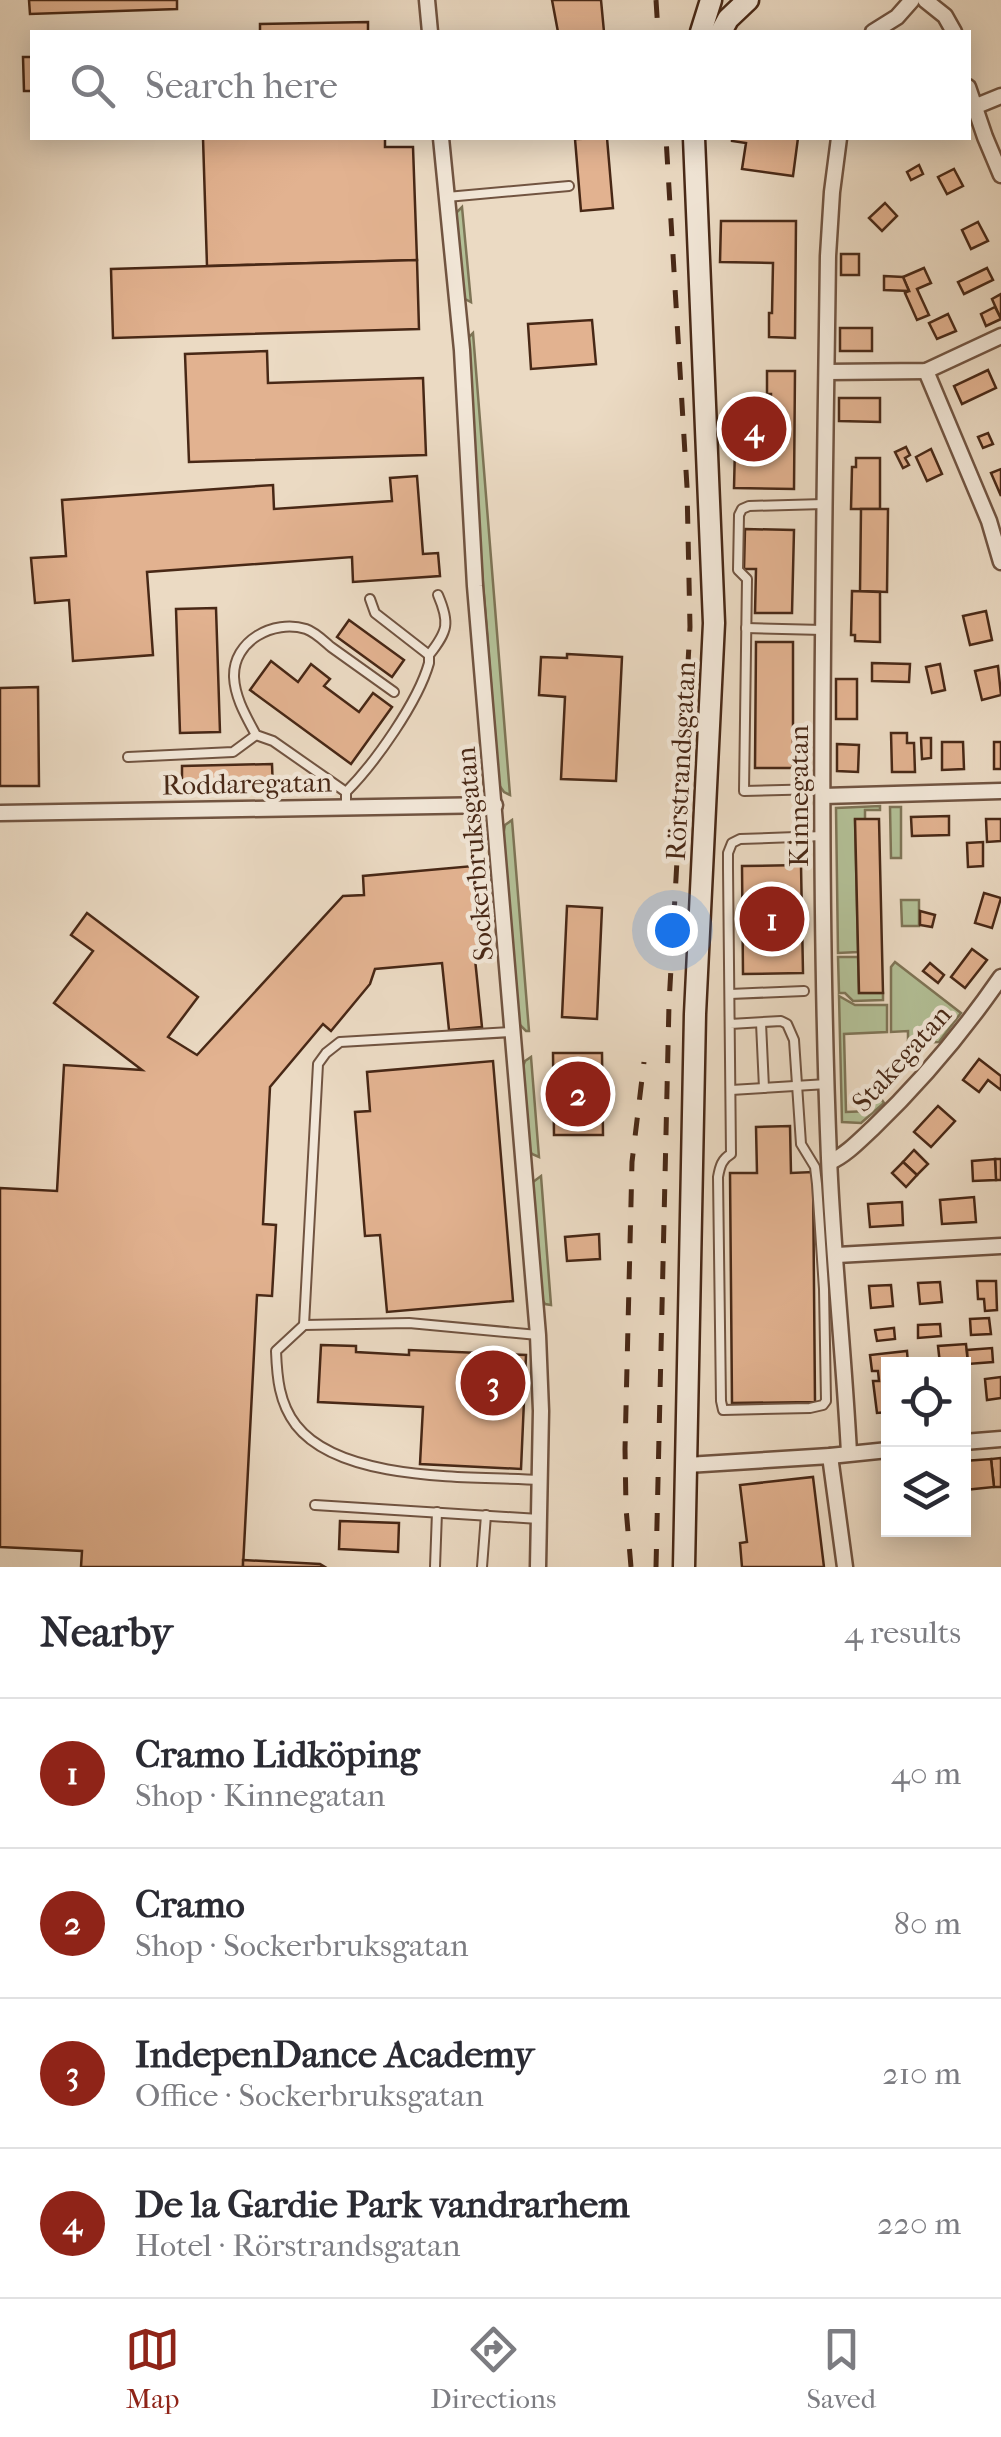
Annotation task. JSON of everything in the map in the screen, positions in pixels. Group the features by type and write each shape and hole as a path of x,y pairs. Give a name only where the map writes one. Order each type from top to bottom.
{"main road":[{"path":"702,30 711,0"},
{"path":"722,30 748,0"},
{"name":"Rörstrandsgatan","path":"684,1567 695,1014 714,624 694,140"}],"street":[{"path":"427,0 430,30"},
{"path":"877,30 924,0 944,16 953,30"},
{"path":"974,107 1001,96"},
{"path":"971,97 1001,175"},
{"name":"Sockerbruksgatan","path":"441,140 462,350 475,586 538,1334 538,1567"},
{"name":"Kinnegatan","path":"839,140 829,240 822,792 830,1162 850,1454"},
{"path":"826,372 926,371 1001,336"},
{"path":"926,371 1001,562"},
{"path":"822,792 1001,791"},
{"name":"Roddaregatan","path":"0,813 346,799 495,805"},
{"name":"Stakegatan","path":"830,1162 859,1140 920,1080 1001,978"},
{"path":"837,1255 1001,1246"},
{"path":"971,1441 1001,1439"},
{"path":"687,1465 881,1451"},
{"path":"830,1456 845,1567"}],"lane":[{"path":"447,197 569,186"},
{"path":"822,792 744,790 747,580 738,570 742,509 824,504"},
{"path":"394,692 308,630 264,630 236,658 238,700 256,735 272,741 346,799 406,712 428,670 428,655 447,626 447,615 438,595"},
{"path":"370,599 374,613 428,655"},
{"path":"746,628 823,630"},
{"path":"128,757 233,752 256,735"},
{"path":"730,1024 780,1021 786,1024 794,1040 801,1144 815,1167 824,1288 826,1400 823,1405 810,1408 724,1410 718,1176 720,1165 731,1154 728,853 732,843 740,839 823,836"},
{"path":"730,994 804,992"},
{"path":"761,1022 764,1088"},
{"path":"304,1326 318,1064 340,1042 514,1032"},
{"path":"731,1090 828,1084"},
{"path":"538,1334 409,1323 304,1326 276,1351 278,1387 294,1423 311,1440 334,1454 392,1472 540,1480"},
{"path":"315,1505 539,1518"},
{"path":"435,1567 436,1512"},
{"path":"482,1567 486,1516"}],"green space":[{"path":"462,207 471,302 463,298 455,214"},
{"path":"473,333 510,795 499,785 464,345"},
{"path":"880,806 880,810 865,810 865,819 855,820 858,952 838,953 836,808"},
{"path":"890,807 901,807 901,858 891,858"},
{"path":"512,820 529,1031 518,1023 503,836 505,825"},
{"path":"901,900 919,900 919,926 902,926"},
{"path":"838,957 858,957 859,993 883,993 883,1000 853,1001 839,993"},
{"path":"895,962 961,1013 939,1042 908,1043 908,1031 891,1032 891,967"},
{"path":"839,996 855,1005 887,1005 887,1032 844,1034 846,1112 870,1111 870,1100 884,1103 861,1123 842,1122"},
{"path":"531,1057 539,1157 529,1150 522,1069"},
{"path":"541,1176 551,1305 541,1298 531,1188"}],"building":[{"path":"29,0 177,0 177,9 30,14"},
{"path":"552,0 601,0 604,30 558,30"},
{"path":"368,22 368,30 260,30 260,24"},
{"path":"23,57 30,57 30,91 24,91"},
{"path":"203,140 385,140 385,147 413,147 417,260 207,266"},
{"path":"575,140 607,140 613,208 581,211"},
{"path":"798,140 793,176 742,169 746,143 732,141"},
{"path":"919,165 923,174 911,180 907,172"},
{"path":"954,169 963,186 947,194 938,177"},
{"path":"885,203 897,216 882,231 869,218"},
{"path":"721,221 796,221 795,338 769,337 773,263 720,262"},
{"path":"978,222 988,241 971,249 962,230"},
{"path":"841,254 859,254 859,275 841,275"},
{"path":"417,260 419,329 113,338 111,269"},
{"path":"924,268 931,283 917,289 929,315 917,320 905,293 909,291 903,277"},
{"path":"987,268 993,280 964,294 958,282"},
{"path":"884,276 903,277 909,291 884,290"},
{"path":"1001,294 1001,316 1000,317 992,299"},
{"path":"995,307 1001,319 986,326 981,314"},
{"path":"948,314 956,331 937,339 929,323"},
{"path":"592,320 596,364 531,369 528,324"},
{"path":"840,328 872,328 872,351 840,351"},
{"path":"267,351 268,383 423,378 426,455 189,462 185,354"},
{"path":"988,370 996,388 962,404 954,386"},
{"path":"767,371 795,371 794,489 734,488 735,447 771,448"},
{"path":"839,398 880,398 880,422 839,421"},
{"path":"988,433 993,444 983,448 978,437"},
{"path":"906,447 909,465 903,468 895,452"},
{"path":"931,449 942,474 927,481 916,457"},
{"path":"856,458 880,458 880,509 851,509 852,467 856,467"},
{"path":"1001,469 1001,496 991,473"},
{"path":"417,476 423,554 438,553 440,576 353,582 352,557 147,572 153,655 73,661 69,600 35,603 31,558 66,556 62,500 273,485 274,509 392,501 390,478"},
{"path":"861,509 888,509 887,592 860,591"},
{"path":"745,529 794,530 792,613 755,613 756,569 744,569"},
{"path":"852,591 880,592 880,642 855,641 855,635 851,635"},
{"path":"216,608 220,732 180,733 176,609"},
{"path":"986,611 992,640 970,645 963,616"},
{"path":"349,620 404,660 392,677 337,637"},
{"path":"756,642 793,642 793,768 755,768"},
{"path":"567,654 622,657 616,781 561,779 565,697 539,695 541,657 567,658"},
{"path":"271,661 298,682 311,664 330,679 324,686 359,712 373,693 392,707 351,764 250,690"},
{"path":"872,663 910,664 909,682 872,681"},
{"path":"940,664 945,690 932,693 926,667"},
{"path":"998,666 1001,695 982,700 975,671"},
{"path":"836,679 857,679 857,719 836,719"},
{"path":"38,687 39,786 0,786 0,688"},
{"path":"891,733 907,733 907,743 914,743 915,772 892,772"},
{"path":"921,738 931,738 931,758 922,759"},
{"path":"942,742 963,742 964,769 942,770"},
{"path":"994,742 1001,742 1001,769 994,769"},
{"path":"837,744 859,745 858,772 837,771"},
{"path":"272,764 273,790 182,792 182,766"},
{"path":"949,816 949,835 912,836 911,817"},
{"path":"855,819 879,819 883,993 859,993"},
{"path":"986,819 1001,819 1001,841 987,842"},
{"path":"983,842 983,866 968,867 967,843"},
{"path":"801,865 803,973 743,974 742,866"},
{"path":"473,866 482,958 475,959 482,1027 449,1030 442,963 375,969 370,984 331,1031 323,1024 270,1087 263,1224 276,1225 272,1296 257,1295 243,1567 81,1567 82,1551 0,1547 0,1188 57,1191 64,1065 142,1070 54,1003 93,951 71,935 87,913 198,997 168,1037 197,1055 343,896 364,895 363,876"},
{"path":"984,893 1001,898 992,928 975,923"},
{"path":"567,906 602,908 597,1019 562,1017"},
{"path":"920,911 935,915 932,927 920,925"},
{"path":"972,949 987,960 965,988 951,977"},
{"path":"930,963 944,975 938,983 923,971"},
{"path":"553,1053 602,1053 603,1135 554,1135"},
{"path":"979,1059 1001,1076 1001,1090 988,1080 979,1092 963,1080"},
{"path":"493,1061 513,1301 387,1312 380,1235 365,1236 355,1112 370,1111 367,1072"},
{"path":"938,1106 955,1121 931,1147 914,1132"},
{"path":"790,1126 791,1173 813,1172 815,1402 732,1403 730,1173 757,1173 756,1127"},
{"path":"914,1150 928,1164 917,1175 903,1162"},
{"path":"995,1159 1001,1159 1001,1180 996,1180"},
{"path":"995,1159 996,1180 973,1181 972,1161"},
{"path":"903,1162 917,1175 906,1187 892,1173"},
{"path":"974,1197 976,1222 942,1224 940,1200"},
{"path":"902,1202 903,1225 870,1227 868,1204"},
{"path":"599,1234 600,1259 567,1261 565,1237"},
{"path":"977,1281 996,1281 997,1310 985,1311 984,1299 978,1299"},
{"path":"940,1282 942,1302 920,1304 918,1283"},
{"path":"891,1285 893,1306 871,1308 869,1286"},
{"path":"989,1318 991,1334 971,1335 970,1319"},
{"path":"940,1324 941,1336 918,1338 918,1325"},
{"path":"894,1328 895,1339 877,1341 875,1330"},
{"path":"966,1344 967,1357 939,1357 938,1346"},
{"path":"321,1345 356,1346 356,1352 409,1355 409,1350 526,1355 521,1469 420,1464 423,1407 318,1402"},
{"path":"992,1348 993,1362 971,1364 967,1350"},
{"path":"907,1351 907,1357 881,1357 881,1413 877,1413 873,1381 879,1381 878,1371 872,1371 870,1355"},
{"path":"1001,1377 1001,1398 987,1400 985,1379"},
{"path":"1001,1458 1001,1487 994,1487 991,1459"},
{"path":"991,1459 994,1487 971,1489 971,1460"},
{"path":"813,1477 824,1567 742,1567 740,1543 747,1542 740,1485"},
{"path":"340,1521 399,1523 398,1552 339,1549"},
{"path":"243,1560 320,1564 325,1567 243,1567"}],"railway":[{"path":"656,0 658,30"},
{"path":"656,1567 669,1004 690,627 687,487 666,140"},
{"path":"631,1567 625,1449 632,1162 644,1062"}],"place":[{"name":"De la Gardie Park vandrarhem","path":"754,429"},
{"name":"Cramo Lidköping","path":"772,919"},
{"name":"Cramo","path":"578,1094"},
{"name":"IndepenDance Academy","path":"493,1383"}]}
